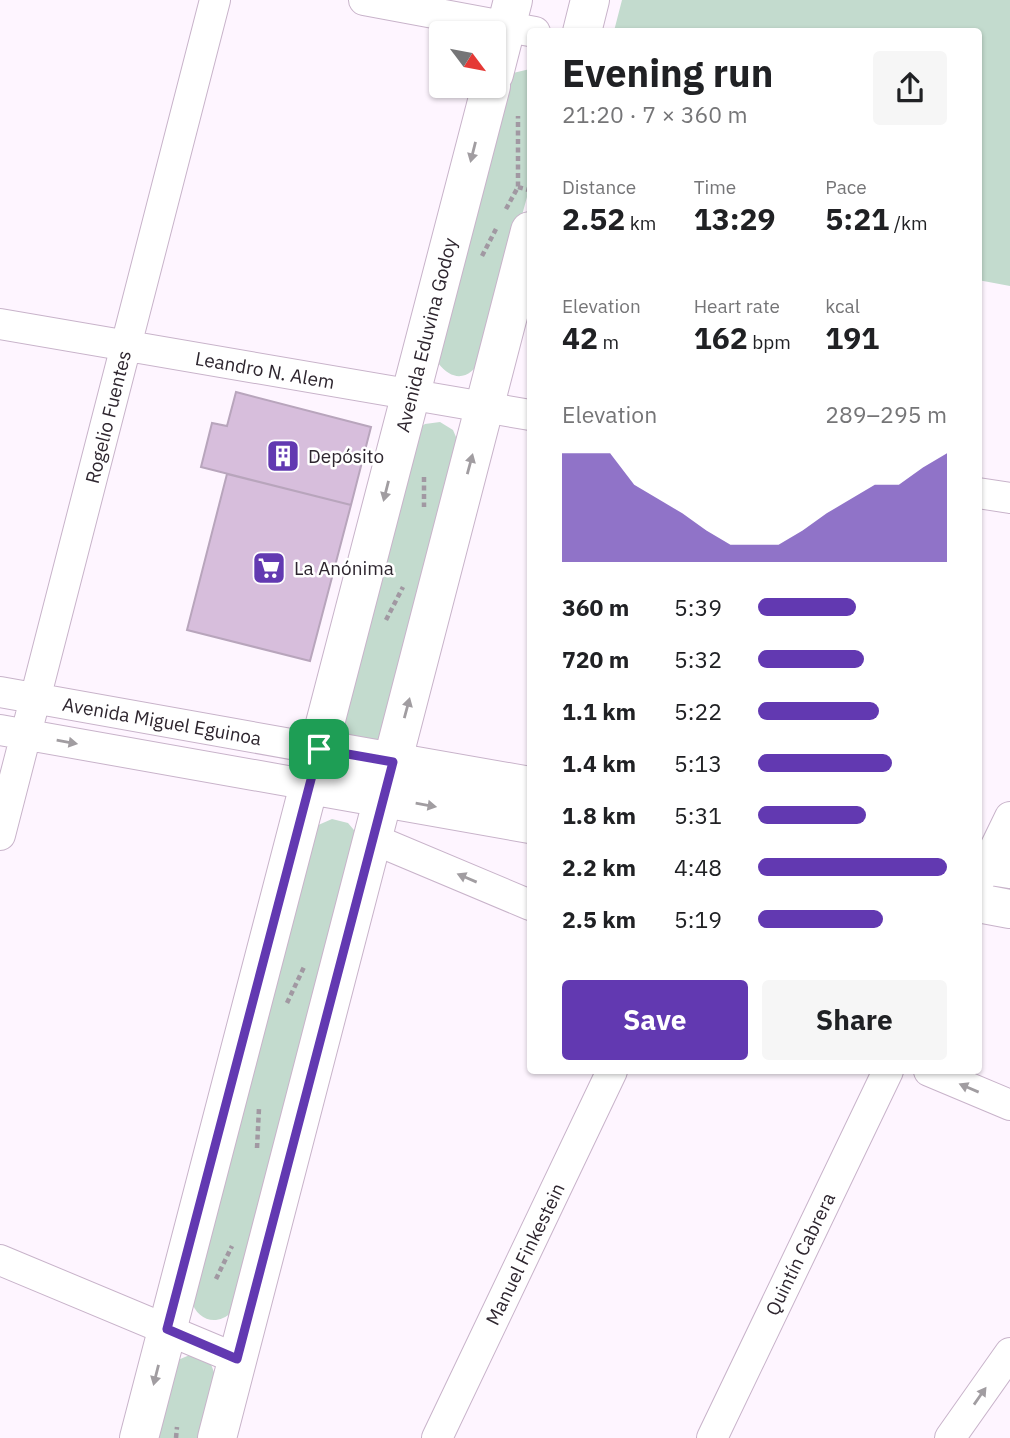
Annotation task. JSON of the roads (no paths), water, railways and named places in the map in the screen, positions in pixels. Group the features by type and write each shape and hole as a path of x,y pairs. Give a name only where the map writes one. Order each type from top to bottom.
{"main road":[{"path":"583,28 590,0"},
{"path":"506,46 518,19"},
{"name":"Avenida Eduvina Godoy","path":"139,1438 411,395 504,98"},
{"path":"217,1438 527,243"},
{"name":"Avenida Miguel Eguinoa","path":"315,767 388,780 527,823"},
{"name":"Avenida Miguel Eguinoa","path":"388,780 527,786"},
{"path":"982,904 1010,909"}],"street":[{"name":"Rogelio Fuentes","path":"0,835 13,733 35,698 215,0"},
{"path":"364,0 518,19"},
{"name":"Leandro N. Alem","path":"0,324 527,414"},
{"path":"982,494 1010,498"},
{"name":"Avenida Miguel Eguinoa","path":"0,692 35,698 315,767"},
{"name":"Avenida Miguel Eguinoa","path":"13,733 315,767"},
{"path":"988,870 1010,817"},
{"path":"373,839 527,904"},
{"name":"Manuel Finkestein","path":"437,1438 611,1074"},
{"name":"Quintín Cabrera","path":"712,1438 887,1074"},
{"path":"936,1074 1010,1105"},
{"path":"0,1260 237,1359"},
{"path":"950,1438 1010,1353"}],"place":[{"name":"Depósito","path":"283,456"},
{"name":"La Anónima","path":"269,568"}]}
